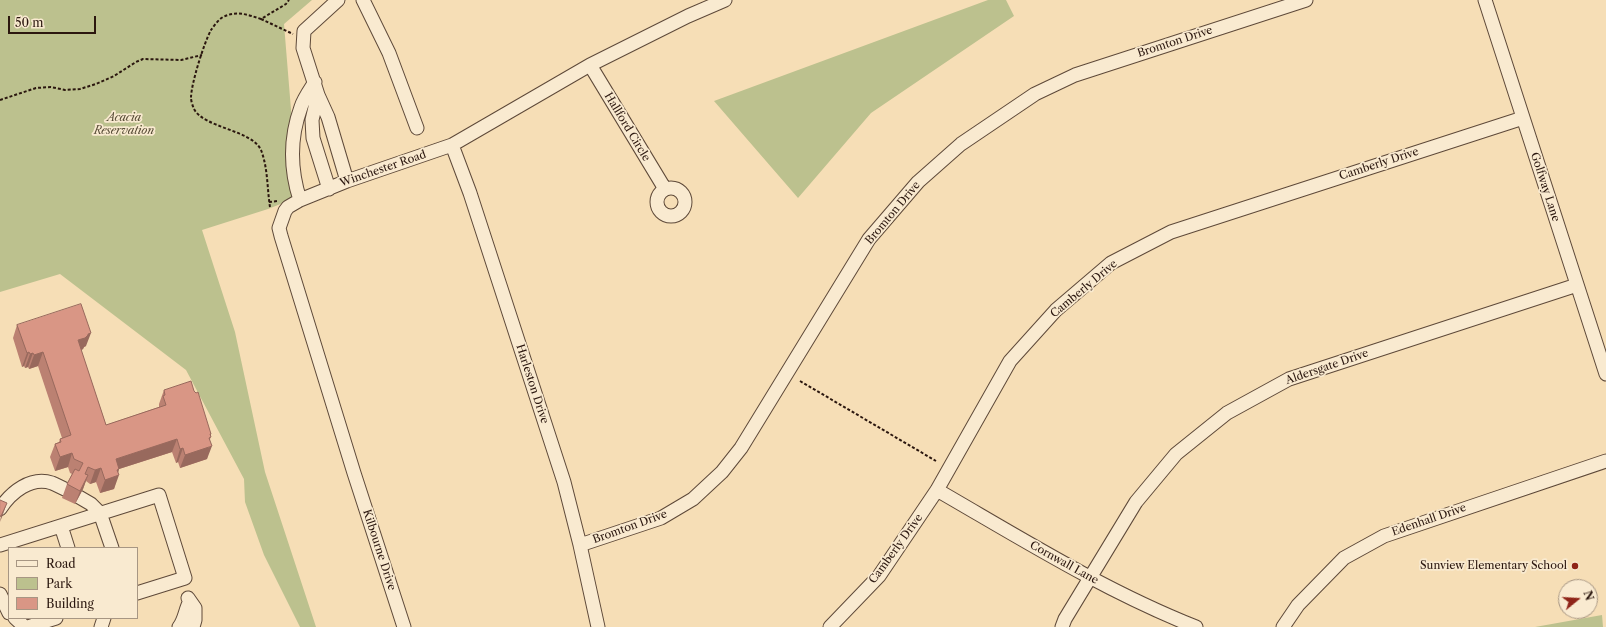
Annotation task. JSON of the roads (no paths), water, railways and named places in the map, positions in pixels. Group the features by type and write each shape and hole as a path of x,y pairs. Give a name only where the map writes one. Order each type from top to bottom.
{"street":[{"path":"338,0 304,32 303,48 318,96 328,117 347,182"},
{"path":"363,0 389,54 417,128"},
{"name":"Winchester Road","path":"354,473 279,228 288,207 300,200 347,182 452,145 590,65 688,16 725,0"},
{"name":"Bromton Drive","path":"580,545 661,518 693,499 722,472 741,448 869,239 918,182 961,144 1035,94 1075,75 1306,0"},
{"name":"Golfway Lane","path":"1484,0 1606,374"},
{"name":"Hallford Circle","path":"590,65 665,189"},
{"path":"300,200 294,182 293,137 302,105 314,82"},
{"path":"318,96 312,120 313,138 329,189"},
{"name":"Camberly Drive","path":"830,627 879,576 937,490 1010,361 1056,310 1111,263 1171,232 1523,118"},
{"name":"Harleston Drive","path":"452,145 470,193 564,482 598,627"},
{"name":"Aldersgate Drive","path":"1062,627 1065,619 1136,502 1176,454 1227,413 1289,379 1577,285"},
{"name":"Edenhall Drive","path":"1283,627 1298,605 1344,558 1384,536 1606,461"},
{"name":"Kilbourne Drive","path":"354,473 404,627"},
{"path":"0,509 12,493 23,486 37,482 51,483 67,490"},
{"name":"Cornwall Lane","path":"937,490 1090,578 1166,615 1196,627"},
{"path":"0,544 24,543 61,526 159,495 185,578 138,593"},
{"path":"79,497 91,504 100,513 112,547"},
{"path":"61,526 68,547"},
{"path":"0,594 8,611"},
{"path":"179,627 185,618 189,599 195,608 195,620 193,627"},
{"path":"16,619 25,627"},
{"path":"28,627 52,619"}],"place":[{"name":"Sunview Elementary School","path":"1575,566"}],"park label":[{"name":"Acacia Reservation","path":"124,124"}]}
